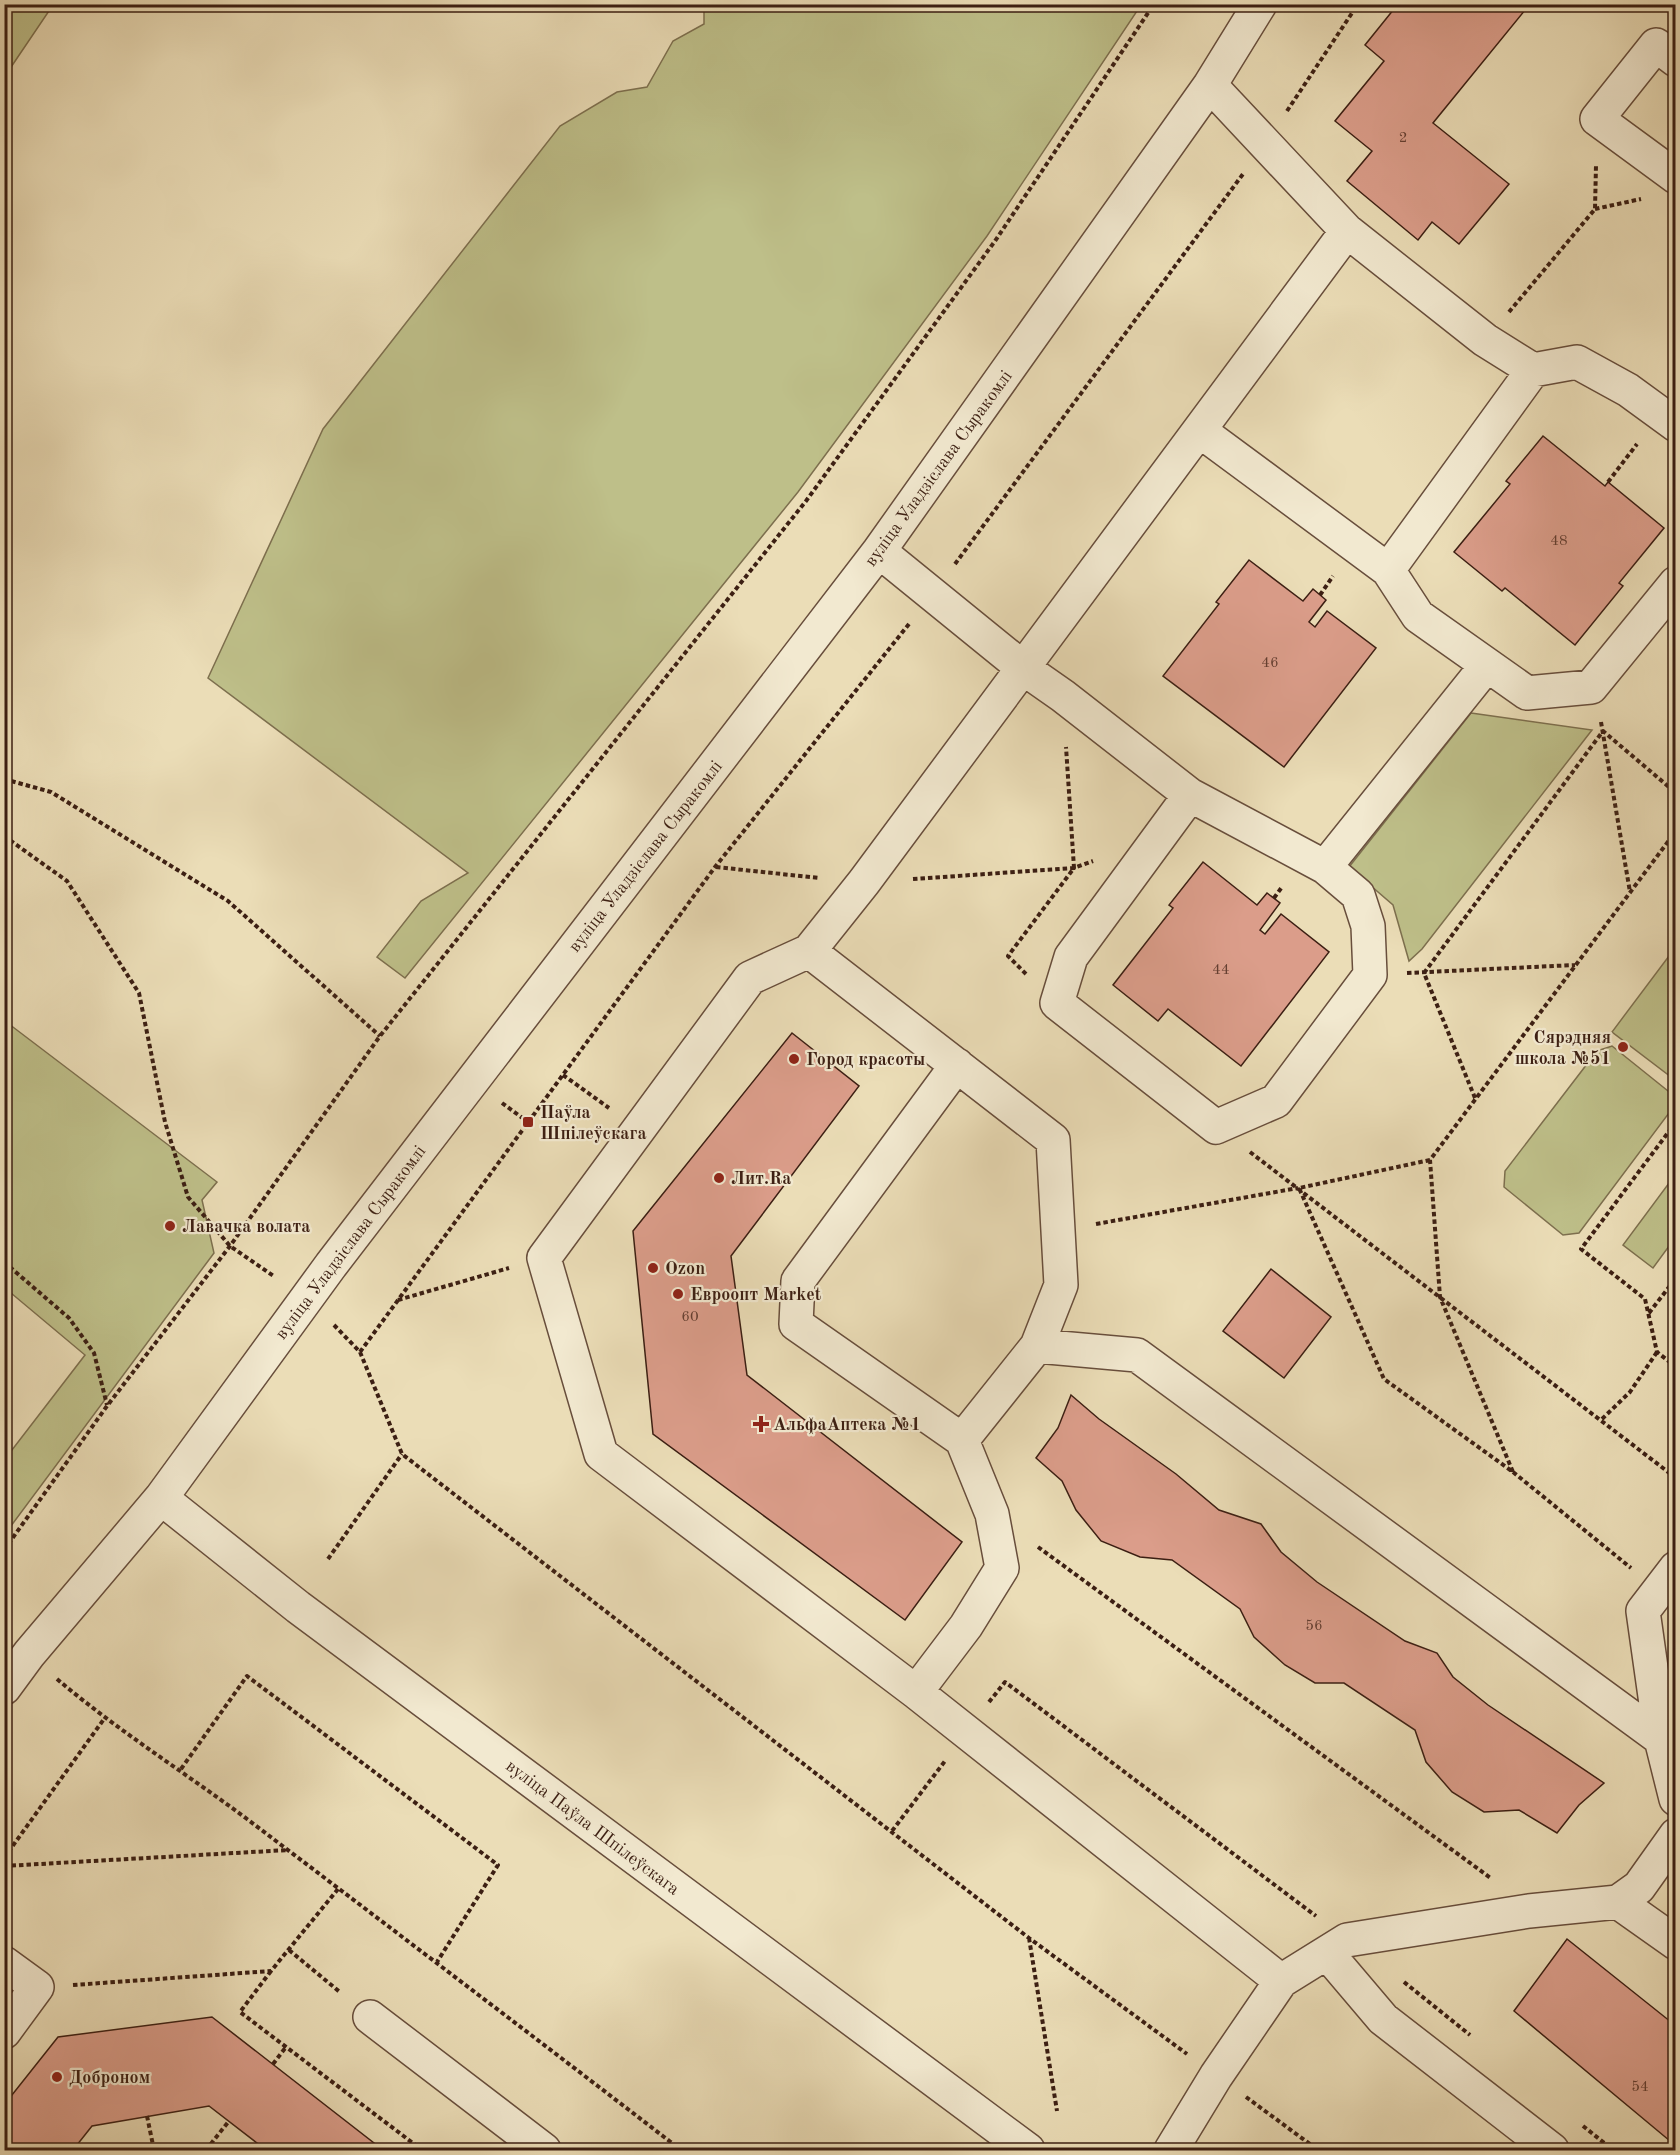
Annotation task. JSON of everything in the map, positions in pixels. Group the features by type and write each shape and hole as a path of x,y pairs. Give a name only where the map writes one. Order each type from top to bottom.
{"street":[{"name":"вуліца Уладзіслава Сыракомлі","path":"4,1688 29,1654 161,1498 331,1265 879,551 1210,85 1260,4"},
{"path":"1664,187 1597,119 1656,45 1676,60"},
{"path":"1210,85 1347,231 1485,340 1533,370 1576,362 1628,390 1668,419"},
{"path":"1281,1981 916,1692 601,1454 544,1258 640,1131 750,978 809,951 864,882 1347,231"},
{"path":"1388,570 1533,370"},
{"path":"1200,431 1388,570 1418,616 1527,693 1591,687 1676,583"},
{"path":"879,551 1023,668 1063,696 1190,795 1325,867 1358,895 1368,926 1370,975 1276,1101 1216,1127 1057,1003 1071,957 1190,795"},
{"path":"1325,867 1487,665"},
{"path":"809,951 1053,1140 1061,1285 1037,1346 962,1440"},
{"path":"916,1692 966,1626 1002,1568 992,1514 962,1440 796,1324 798,1281 957,1065"},
{"path":"1037,1346 1137,1355 1661,1739"},
{"name":"вуліца Паўла Шпілеўскага","path":"161,1498 298,1607 1029,2151"},
{"path":"1666,1579 1643,1611 1661,1739 1676,1799"},
{"path":"1171,2151 1216,2076 1281,1981 1347,1940 1529,1911 1618,1902 1639,1887 1676,1835"},
{"path":"1618,1902 1676,1943"},
{"path":"1327,1953 1383,2019 1552,2151"},
{"path":"4,1963 37,1987 4,2032"},
{"path":"370,2017 544,2151"}],"path":[{"path":"4,1550 107,1406 230,1246 380,1036 806,501 995,241 1154,4"},
{"path":"1318,2151 1029,1938 402,1454 360,1352 715,867 933,594 1265,145 1359,4"},
{"path":"1595,209 1597,119"},
{"path":"1485,340 1595,209 1664,187"},
{"path":"1608,482 1668,419"},
{"path":"1591,687 1603,731 1630,893"},
{"path":"1057,1003 1008,956 1074,868 1063,696"},
{"path":"1603,731 1676,793"},
{"path":"1424,973 1603,731"},
{"path":"4,779 51,792 228,901 380,1036"},
{"path":"1513,1472 1440,1297 1430,1160 1676,831"},
{"path":"4,836 67,881 138,993 165,1122 188,1197 230,1246"},
{"path":"1667,843 1676,845"},
{"path":"715,867 864,882 1074,868 1095,861"},
{"path":"1370,975 1575,965"},
{"path":"1424,973 1475,1099"},
{"path":"563,1075 640,1131"},
{"path":"1676,1122 1581,1249 1645,1299 1657,1352 1676,1367"},
{"path":"1216,1127 1602,1419 1676,1478"},
{"path":"1058,1231 1299,1188 1430,1160"},
{"path":"1299,1188 1384,1379 1666,1579"},
{"path":"398,1300 544,1258"},
{"path":"4,1262 69,1318 94,1353 107,1406"},
{"path":"1648,1314 1676,1278"},
{"path":"1602,1419 1630,1392 1657,1352"},
{"path":"328,1559 402,1454"},
{"path":"992,1514 1498,1884 1529,1911"},
{"path":"181,1769 247,1676 498,1865 437,1962"},
{"path":"4,1858 104,1719 181,1769 437,1962 681,2151"},
{"path":"4,1866 288,1850"},
{"path":"338,1888 240,2012 422,2151"},
{"path":"1029,1938 1058,2111"},
{"path":"289,1950 370,2017"},
{"path":"37,1987 271,1971"},
{"path":"273,2064 286,2047"},
{"path":"147,2116 154,2151"},
{"path":"207,2151 229,2121"}],"green space":[{"path":"4,5 53,5 5,76"},
{"path":"704,5 1141,5 987,236 798,492 405,978 377,957 421,901 468,873 208,678 323,429 560,126 617,92 647,87 673,41 704,24"},
{"path":"1471,713 1592,730 1422,949 1409,961 1393,905 1349,867"},
{"path":"1675,948 1675,1080 1612,1032"},
{"path":"5,1021 217,1182 202,1200 214,1253 5,1534 5,1459 85,1355 5,1288"},
{"path":"1612,1046 1673,1095 1669,1113 1579,1233 1563,1235 1504,1187 1505,1171 1597,1051"},
{"path":"1675,1175 1675,1238 1653,1268 1623,1245"}],"building":[{"path":"1398,4 1530,4 1433,123 1509,184 1459,244 1432,222 1418,240 1347,181 1372,151 1335,121 1384,61 1365,45"},
{"path":"1660,4 1676,4 1676,17"},
{"path":"1543,436 1605,486 1608,482 1664,528 1619,583 1623,586 1575,645 1505,588 1502,591 1454,552 1510,484 1506,481"},
{"path":"1249,560 1303,601 1313,589 1326,600 1309,622 1315,627 1327,611 1376,648 1284,767 1163,676 1219,604 1216,602"},
{"path":"1203,862 1257,905 1267,893 1280,903 1260,930 1265,934 1281,914 1329,952 1241,1066 1168,1009 1158,1021 1113,985 1173,908 1169,905"},
{"path":"792,1033 859,1086 731,1256 747,1375 962,1542 905,1620 653,1434 633,1231"},
{"path":"1271,1269 1331,1317 1284,1378 1223,1331"},
{"path":"1071,1395 1099,1419 1176,1474 1219,1510 1261,1524 1281,1552 1317,1582 1405,1641 1437,1653 1453,1677 1488,1705 1604,1783 1579,1805 1557,1833 1519,1810 1484,1812 1452,1792 1426,1762 1415,1730 1344,1683 1315,1683 1285,1665 1254,1637 1240,1609 1172,1560 1140,1557 1101,1541 1076,1510 1062,1481 1036,1458 1058,1428"},
{"path":"1567,1939 1676,2026 1676,2146 1514,2011"},
{"path":"212,2017 383,2150 266,2150 209,2106 92,2126 73,2150 4,2150 4,2105 58,2037"}],"place":[{"name":"Сярэдняя школа №51","path":"1623,1047"},
{"name":"Город красоты","path":"794,1059"},
{"name":"Паўла Шпілеўскага","path":"528,1122"},
{"name":"Лит.Ra","path":"719,1178"},
{"name":"Лавачка волата","path":"170,1226"},
{"name":"Ozon","path":"653,1268"},
{"name":"Евроопт Market","path":"678,1294"},
{"name":"АльфаАптека №1","path":"761,1424"},
{"name":"Доброном","path":"57,2077"}]}
